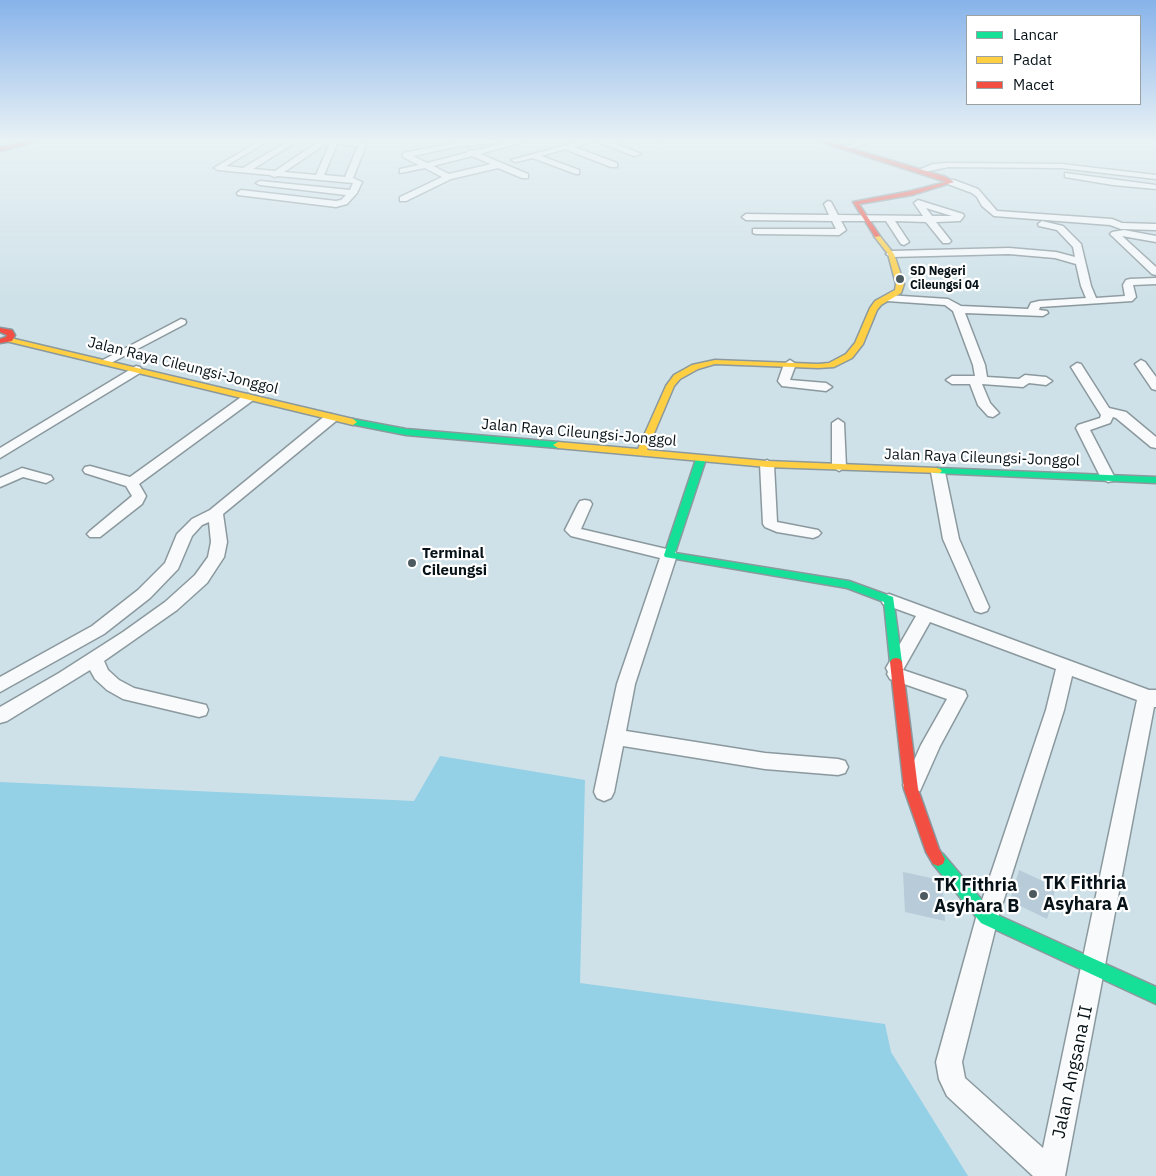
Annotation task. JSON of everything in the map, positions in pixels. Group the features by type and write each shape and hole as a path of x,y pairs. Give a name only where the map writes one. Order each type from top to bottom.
{"main road":[{"path":"641,453 670,386 677,377 686,371 715,362 831,365 849,356 859,344 872,310 879,302 898,292 900,288 891,254 855,204 858,201 899,195"},
{"name":"Jalan Raya Cileungsi-Jonggol","path":"0,330 9,332 11,335 5,340"},
{"name":"Jalan Raya Cileungsi-Jonggol","path":"5,340 105,362 331,418 406,432 768,464 1156,480"},
{"path":"701,459 669,555 849,585 889,600 911,790 922,816 933,852 948,873 987,918 1156,996"}],"street":[{"path":"238,195 336,204 344,202 351,195"},
{"path":"403,199 411,195"},
{"path":"980,195 990,215 1112,222 1121,226 1156,227"},
{"path":"756,231 839,232 841,230 828,204"},
{"path":"884,216 904,242"},
{"path":"746,217 864,218 884,216 929,219 946,241"},
{"path":"1020,216 1026,223 1060,228 1078,246 1086,286 1092,300"},
{"path":"1156,238 1137,237 1124,233 1115,234 1156,272"},
{"path":"891,254 1027,252 1056,255 1081,262"},
{"path":"1033,312 1035,306 1040,304 1128,299 1131,297 1128,285 1130,282 1156,281"},
{"path":"888,298 943,301 958,309 1049,313"},
{"path":"958,309 979,365 981,380"},
{"path":"105,362 181,322"},
{"path":"790,364 784,381 786,383 826,387"},
{"path":"1141,364 1156,386"},
{"path":"1077,367 1106,411 1108,418 1083,428 1108,478"},
{"path":"0,454 136,370"},
{"path":"952,380 1021,383 1024,383 1025,379 1046,381"},
{"path":"981,380 975,382 984,405 993,414"},
{"path":"90,470 130,481 135,480 248,398"},
{"path":"1106,411 1122,415 1156,444"},
{"path":"0,685 98,630 137,600 172,565 185,534 197,522 215,513 331,418"},
{"path":"838,424 839,467"},
{"path":"768,464 770,524 777,527 813,533"},
{"path":"0,483 22,472 46,479"},
{"path":"938,472 951,539 981,608"},
{"path":"95,534 138,501 139,496 130,481"},
{"path":"585,504 573,530 576,534 669,555 626,684 604,792"},
{"path":"0,716 94,659 171,606 201,579 216,557 219,542 215,513"},
{"path":"889,600 1064,667 1153,698"},
{"path":"911,790 931,745 958,696 896,671 926,614"},
{"path":"94,659 101,674 113,685 129,694 199,710"},
{"path":"1051,1175 956,1087 949,1070 950,1053 987,918 1055,710 1064,667"},
{"name":"Jalan Angsana II","path":"1051,1175 1098,941 1153,698"},
{"path":"616,737 765,761 838,767"}],"shaded area":[{"path":"440,756 585,780 580,983 885,1024 891,1052 968,1176 0,1176 0,782 414,801"}],"building":[{"name":"TK Fithria Asyhara A","path":"1019,870 1056,887 1047,919 1010,901"},
{"name":"TK Fithria Asyhara B","path":"903,872 931,878 943,893 945,921 905,912"}],"traffic: fast":[{"path":"353,422 406,432 558,445"},
{"path":"701,459 669,555 849,585 889,600 896,662"},
{"path":"937,471 1156,480"},
{"path":"938,859 987,918 1156,996"}],"traffic: slow":[{"path":"641,453 670,386 677,377 695,367 715,362 818,366 831,365 849,356 859,344 873,310 878,303 898,291 900,284 891,254 877,236"},
{"path":"9,339 353,422"},
{"path":"558,445 767,464 937,471"}],"traffic: jam":[{"path":"877,236 855,203 901,195"},
{"path":"0,330 9,332 11,335 9,339 0,341"},
{"path":"896,662 911,789 933,852 938,859"}],"place":[{"name":"SD Negeri Cileungsi 04","path":"900,279"},
{"name":"Terminal Cileungsi","path":"412,563"},
{"name":"TK Fithria Asyhara A","path":"1033,894"},
{"name":"TK Fithria Asyhara B","path":"924,896"}]}
